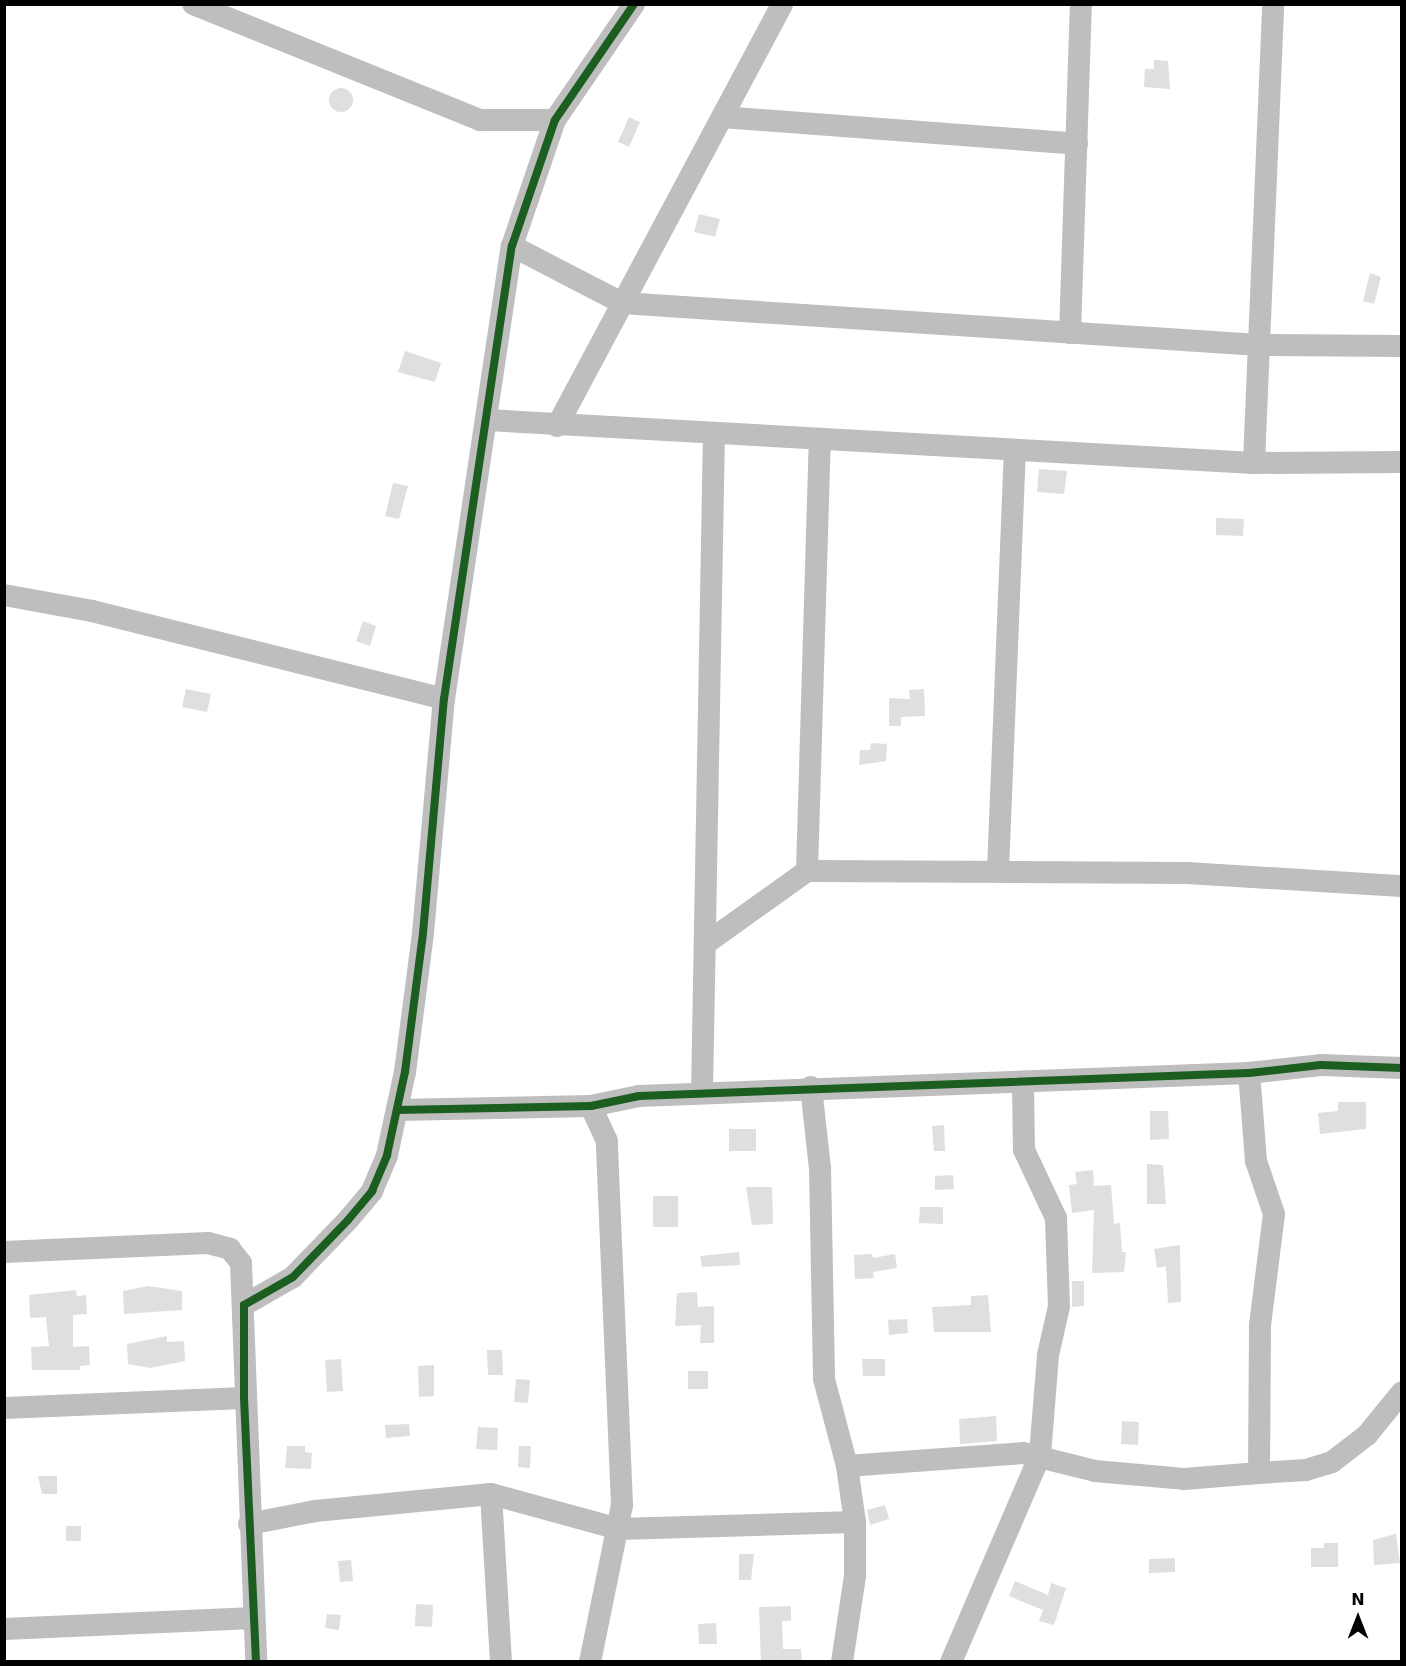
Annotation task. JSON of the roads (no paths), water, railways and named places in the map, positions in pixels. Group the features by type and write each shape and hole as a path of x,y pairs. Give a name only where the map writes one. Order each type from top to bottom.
{"street":[{"path":"193,4 480,120 555,120"},
{"path":"244,1305 293,1277 372,1191 387,1155 397,1110 423,933 444,699 512,246 555,120 634,4"},
{"path":"556,426 782,4"},
{"path":"1070,333 1081,4"},
{"path":"1254,463 1273,4"},
{"path":"722,117 1077,144"},
{"path":"512,246 622,303 1259,345 1401,346"},
{"path":"487,420 714,435 1254,463 1401,462"},
{"path":"702,1093 714,435"},
{"path":"807,871 820,440"},
{"path":"998,871 1015,450"},
{"path":"4,595 92,611 444,699"},
{"path":"705,944 807,871 1186,873 1401,886"},
{"path":"397,1110 591,1106 639,1096 812,1087 1023,1083 1249,1073 1321,1065 1401,1068"},
{"path":"1249,1073 1256,1161 1274,1214 1260,1325 1259,1473"},
{"path":"951,1662 1040,1455 1047,1355 1059,1306 1056,1218 1024,1150 1023,1083"},
{"path":"812,1087 820,1168 824,1379 847,1466 855,1522 855,1576 842,1662"},
{"path":"590,1662 619,1530 622,1478 607,1141 591,1106"},
{"path":"4,1252 222,1244 241,1263 244,1305 244,1398 256,1662"},
{"path":"847,1466 1040,1455 1095,1471 1184,1479 1306,1470 1332,1462 1367,1435 1401,1392"},
{"path":"4,1408 244,1398"},
{"path":"249,1524 315,1511 491,1494 619,1530 855,1522"},
{"path":"491,1494 501,1662"},
{"path":"4,1629 254,1618"}]}
